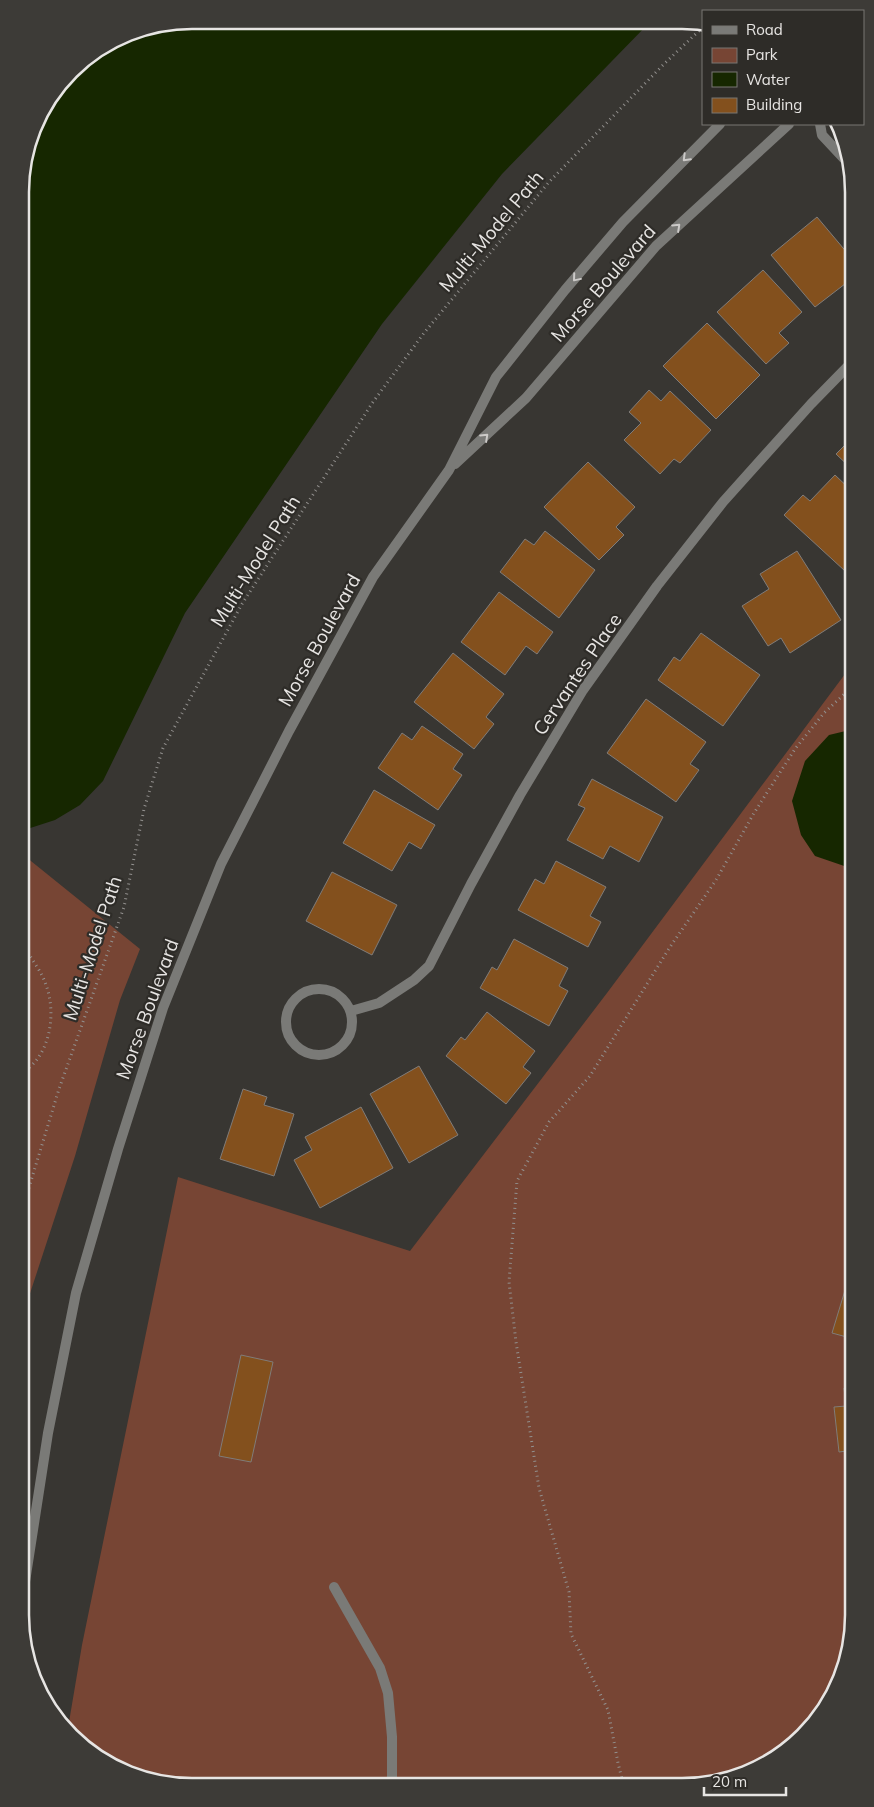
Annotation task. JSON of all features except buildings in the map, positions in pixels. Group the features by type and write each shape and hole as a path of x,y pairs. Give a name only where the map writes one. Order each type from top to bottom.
{"street":[{"name":"Morse Boulevard","path":"29,1556 48,1433 76,1293 118,1149 163,1008 221,864 289,731 373,577 449,470 496,377 623,222 719,125"},
{"name":"Morse Boulevard","path":"449,470 526,398 656,246 788,125"},
{"path":"820,125 822,135 841,155"},
{"name":"Cervantes Place","path":"351,1011 378,1003 414,980 429,966 471,884 516,803 583,690 657,586 723,502 845,369"},
{"path":"316,988 327,989 338,994 346,1001 351,1011 353,1022 351,1033 346,1043 338,1050 328,1054 306,1053 290,1039 286,1028 289,1006 296,997 316,988"},
{"path":"334,1587 380,1668 388,1693 392,1737 392,1778"}],"path":[{"name":"Multi-Model Path","path":"29,1187 59,1089 124,907 144,809 163,748 242,604 373,402 424,333 549,182 700,30"},
{"path":"622,1778 608,1710 571,1634 569,1592 539,1488 516,1342 509,1282 517,1181 549,1122 590,1076 670,947 716,880 754,813 795,749 824,713 845,693"},
{"path":"29,955 46,985 52,1014 44,1051 29,1069"}],"green space":[{"path":"845,674 844,1633 837,1667 818,1706 781,1745 764,1756 734,1770 693,1778 171,1777 150,1773 130,1766 93,1745 69,1723 82,1645 178,1177 410,1251 607,993"},
{"path":"29,859 140,949 120,1000 75,1156 29,1297"}],"water":[{"path":"643,29 502,174 382,324 185,613 103,781 80,805 55,820 29,828 29,181 34,150 41,130 56,101 84,69 101,56 140,37 171,30"},
{"path":"845,731 845,866 815,856 801,835 792,801 805,761 829,735"}]}
